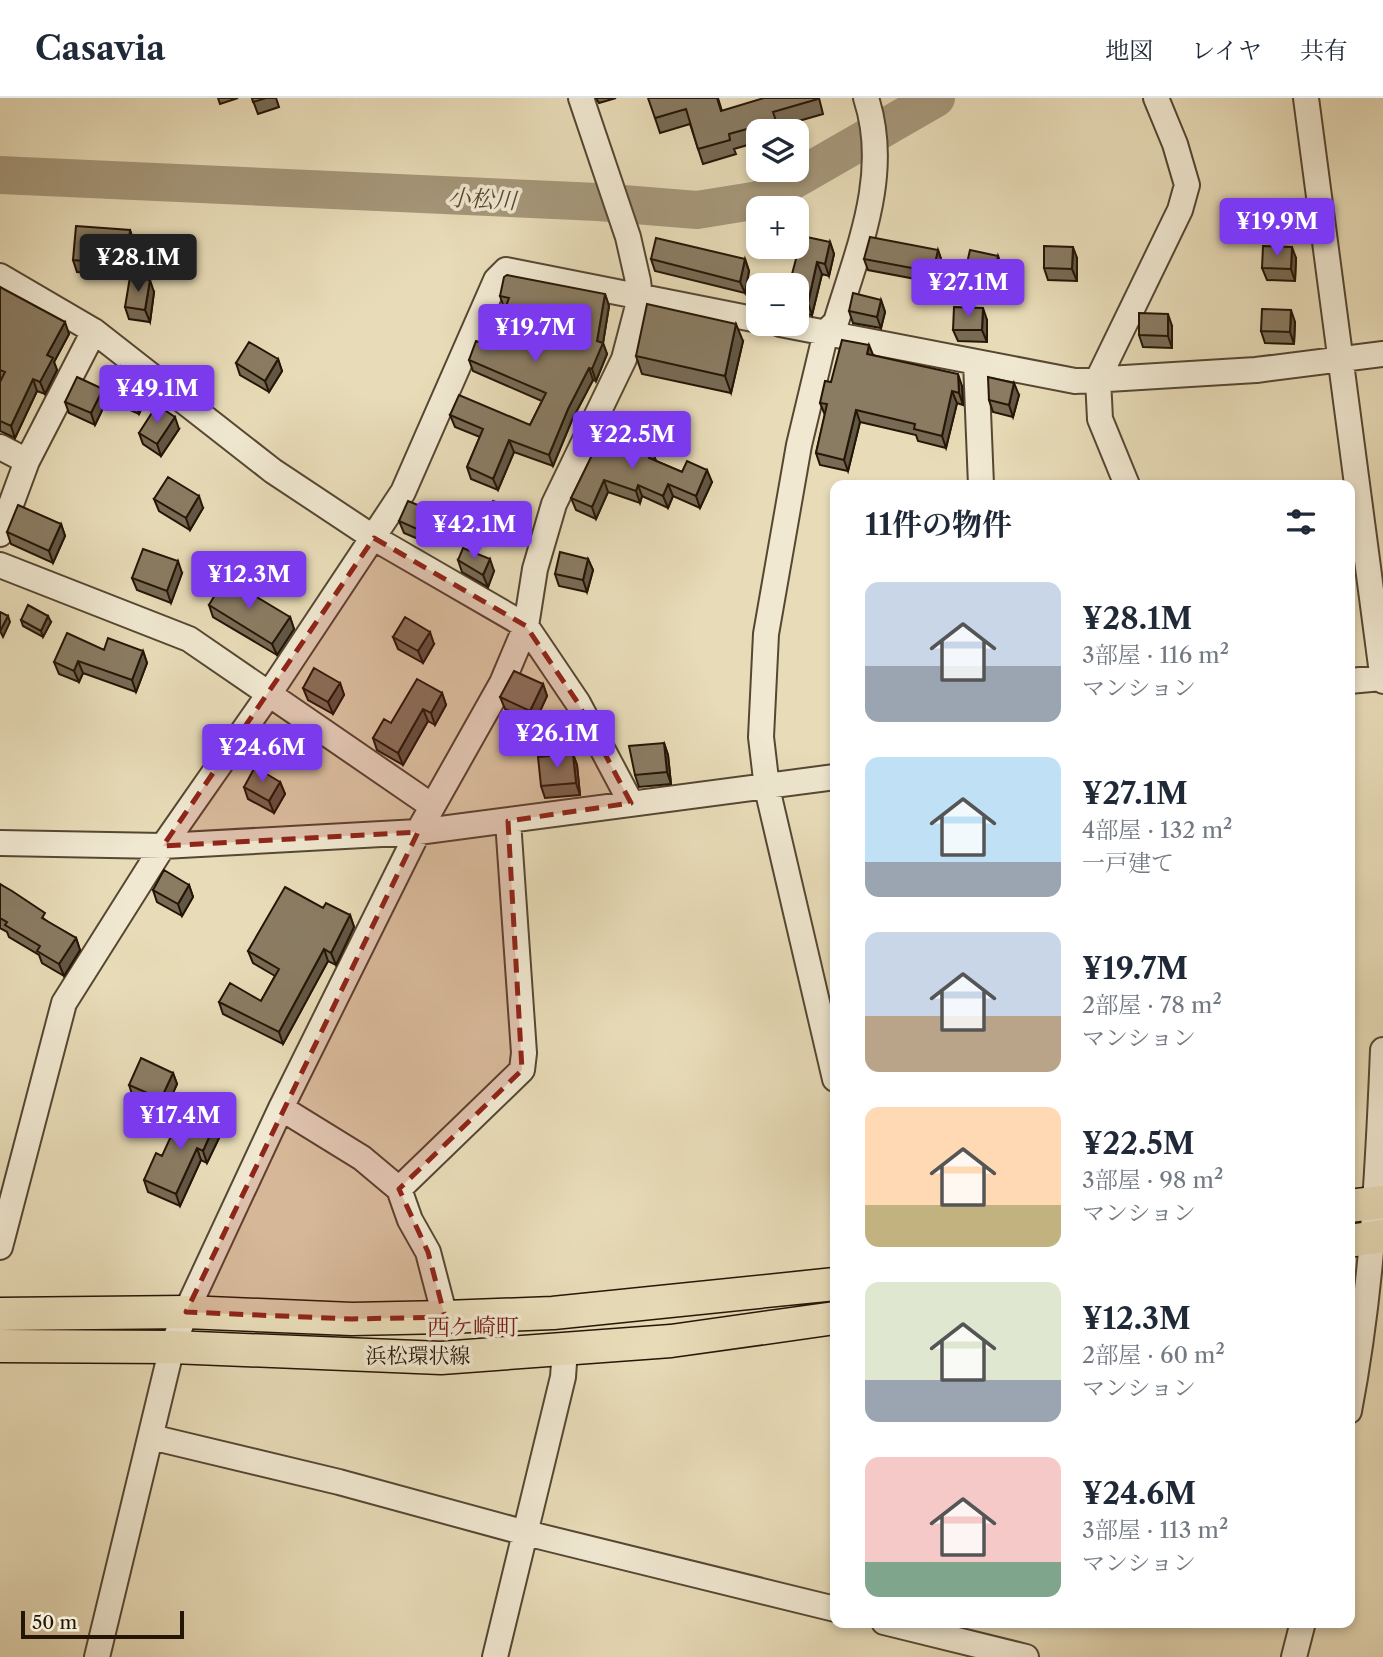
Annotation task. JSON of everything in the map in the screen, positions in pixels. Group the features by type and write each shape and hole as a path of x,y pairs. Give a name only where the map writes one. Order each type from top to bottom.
{"main road":[{"name":"浜松環状線","path":"0,1314 186,1312 352,1320 445,1317 553,1312 830,1284"},
{"name":"浜松環状線","path":"0,1346 172,1347 441,1358 671,1341 830,1319"}],"street":[{"path":"97,1657 172,1347 186,1312 281,1108 418,832 502,683 526,626 535,569 554,504 624,359 640,298 628,237 581,98"},
{"path":"1125,480 1100,419 1098,379 1180,210 1187,185 1175,144 1156,98"},
{"path":"1306,98 1343,360 1383,679 1355,681"},
{"path":"830,1058 767,788 761,737 766,634 799,446 826,332 836,322 872,202 877,159 868,104"},
{"path":"0,1247 64,1003 163,846 269,694 403,492 496,280 506,270 746,318"},
{"path":"0,276 94,331 273,471 374,538 526,626 578,703 631,803"},
{"path":"809,329 1075,381 1256,370 1383,354"},
{"path":"0,534 27,461 94,331"},
{"path":"976,362 981,480"},
{"path":"0,447 27,461"},
{"path":"0,565 188,639 432,806"},
{"path":"0,843 163,846 418,832 830,778"},
{"path":"399,1189 522,1070 524,1053 508,821"},
{"path":"1355,1380 1365,1328 1369,1203 1383,1050"},
{"path":"281,1108 362,1158 399,1189 410,1220 428,1252 445,1317"},
{"path":"495,1657 563,1377 565,1349"},
{"path":"151,1437 339,1482 526,1533 830,1608"},
{"path":"912,1628 1026,1657"},
{"path":"1294,1657 1301,1628"}],"highlighted area":[{"path":"374,538 526,626 578,703 631,803 508,821 522,1070 399,1189 428,1252 445,1317 352,1319 186,1312 418,832 163,846"}],"building":[{"path":"648,98 717,98 721,111 764,98 818,99 773,112 775,119 746,119 746,129 729,134 730,140 698,149 686,109 655,118"},
{"path":"76,226 130,230 127,265 73,260"},
{"path":"870,237 938,250 933,272 864,259"},
{"path":"656,238 745,259 740,282 651,259"},
{"path":"809,238 830,242 825,264 817,262 809,298 809,273 792,273 796,259 809,259"},
{"path":"1044,246 1073,247 1072,269 1044,268"},
{"path":"1263,246 1292,247 1291,269 1262,268"},
{"path":"970,250 998,256 993,278 965,272"},
{"path":"507,275 605,294 597,341 603,343 592,369 589,368 568,409 549,455 509,440 493,479 467,467 483,429 450,415 459,395 530,425 546,393 469,360 476,341 491,346 509,298 500,296 504,277"},
{"path":"130,277 150,280 145,310 125,307"},
{"path":"0,287 65,322 47,355 53,358 40,382 33,379 11,426 0,421 0,382 5,372 0,370"},
{"path":"853,293 881,300 877,317 849,311"},
{"path":"647,304 736,324 725,376 636,356"},
{"path":"954,307 983,308 982,330 953,330"},
{"path":"1262,309 1291,310 1290,332 1261,331"},
{"path":"1139,313 1168,314 1168,336 1139,335"},
{"path":"842,340 869,345 867,354 958,374 959,393 952,391 942,436 914,429 915,424 856,410 844,460 816,453 827,404 820,403 825,381 831,382"},
{"path":"249,342 278,359 265,381 236,363"},
{"path":"121,366 145,381 135,403 109,391"},
{"path":"77,377 103,389 91,413 65,402"},
{"path":"988,377 1014,383 1009,405 989,400"},
{"path":"157,405 175,417 157,444 139,433"},
{"path":"603,433 652,450 649,458 682,472 687,461 707,470 696,496 668,484 663,496 638,485 636,491 604,480 592,507 571,498"},
{"path":"168,477 199,496 186,518 154,499"},
{"path":"408,501 435,512 426,533 399,521"},
{"path":"493,501 519,512 511,533 484,521"},
{"path":"18,505 61,524 49,551 7,532"},
{"path":"463,548 490,559 483,575 458,560"},
{"path":"143,549 178,561 167,591 132,578"},
{"path":"560,552 588,559 583,580 555,574"},
{"path":"225,578 290,617 272,644 209,605"},
{"path":"28,605 48,616 41,631 21,620"},
{"path":"0,612 8,616 0,631"},
{"path":"405,617 430,632 418,651 393,637"},
{"path":"67,633 104,650 108,638 143,651 132,680 78,661 74,671 54,662"},
{"path":"314,668 340,683 328,702 303,688"},
{"path":"514,671 543,684 530,711 500,697"},
{"path":"417,679 442,693 431,713 423,709 398,753 373,738 384,719 391,723"},
{"path":"664,743 667,772 635,775 629,746"},
{"path":"573,754 576,783 541,786 538,757"},
{"path":"255,767 280,782 269,801 244,787"},
{"path":"164,870 189,885 178,904 153,890"},
{"path":"0,884 45,913 42,918 76,938 59,964 37,951 40,946 5,925 7,922 0,918"},
{"path":"285,887 323,908 326,903 350,915 331,953 324,949 279,1032 219,1002 230,983 261,1001 279,969 248,951"},
{"path":"141,1058 173,1073 161,1099 129,1085"},
{"path":"183,1110 215,1124 203,1151 197,1148 176,1194 144,1180 156,1153 162,1156"}],"waterway":[{"name":"小松川","path":"0,175 598,202 697,210 759,200 936,98"}],"district":[{"name":"西ケ崎町","path":"473,1327"}]}
